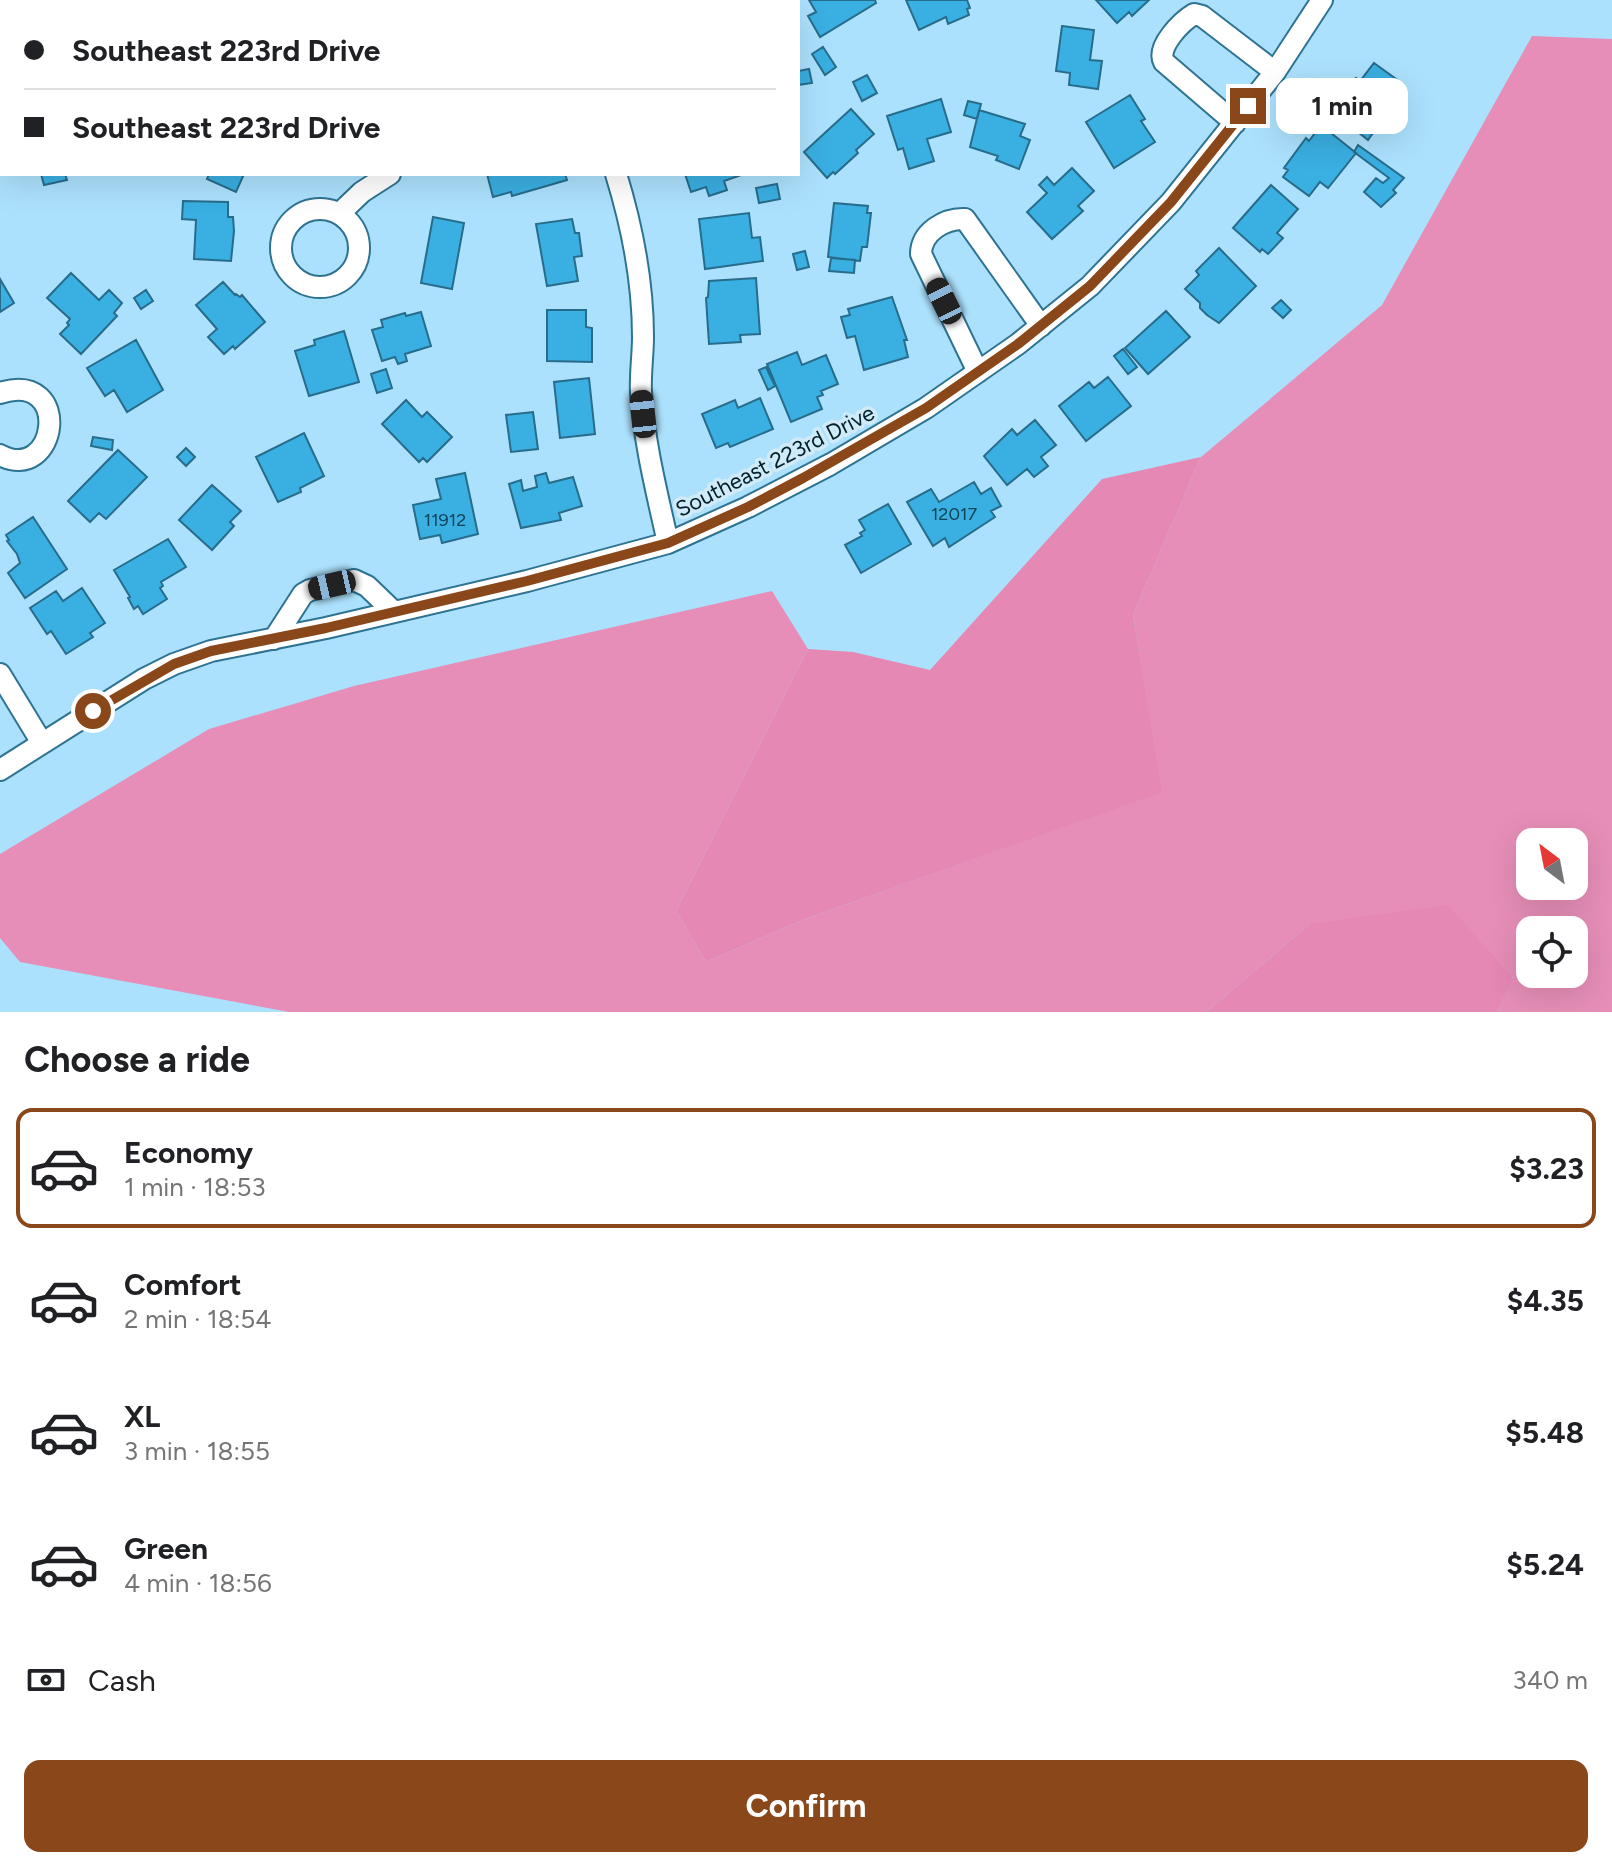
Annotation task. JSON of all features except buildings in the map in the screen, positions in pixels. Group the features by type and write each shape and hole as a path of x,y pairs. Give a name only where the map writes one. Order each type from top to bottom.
{"street":[{"name":"Southeast 223rd Drive","path":"0,770 174,664 211,651 527,581 668,543 748,507 831,464 926,408 1041,326 1090,286 1171,202 1275,72 1322,0"},
{"path":"1235,123 1164,62 1160,57 1161,50 1194,14 1202,16 1275,72"},
{"path":"339,214 362,192 387,176"},
{"path":"617,176 627,209 638,279 643,335 641,390 646,439 668,543"},
{"path":"978,372 921,254 926,236 951,218 965,219 1041,326"},
{"path":"0,393 25,390 47,407 51,420 50,434 44,446 33,455 20,460 0,455"},
{"path":"274,639 303,594 354,580 367,586 394,612"},
{"path":"0,674 42,743"}],"shaded area":[{"path":"1532,36 1612,39 1612,1012 1497,1012 1513,977 1310,924 1206,1012 289,1012 20,962 0,938 0,854 209,729 354,686 772,591 808,649 676,911 706,962 805,919 1161,793 1133,615 1201,457 1382,305"},
{"path":"1201,457 1133,615 1162,793 805,919 706,962 676,911 808,649 853,652 930,670 1102,479"},
{"path":"1448,905 1513,978 1497,1012 1206,1012 1310,924"}],"route":[{"path":"93,711 144,679 211,651 326,628 527,581 668,543 748,507 831,464 926,408 1018,344 1090,286 1171,202 1248,106"}]}
